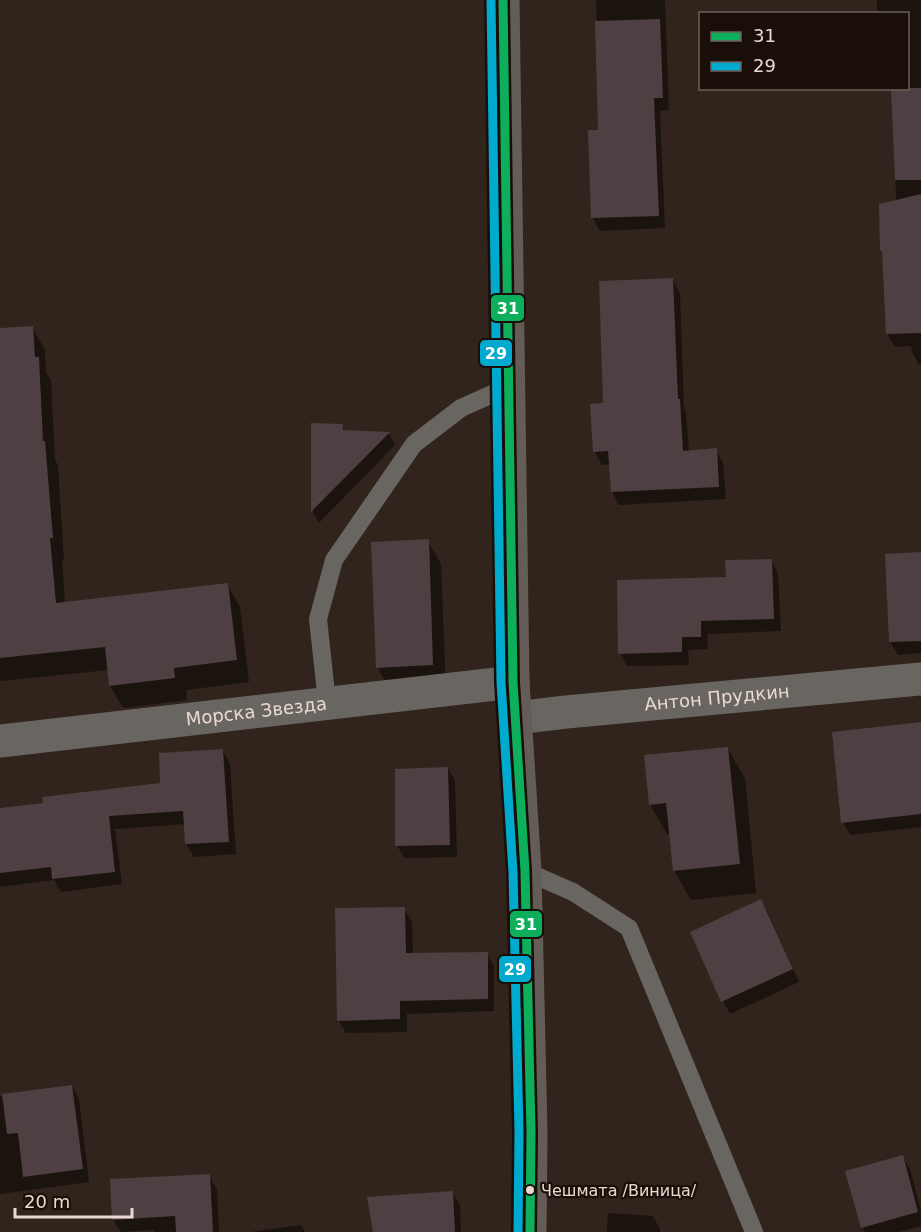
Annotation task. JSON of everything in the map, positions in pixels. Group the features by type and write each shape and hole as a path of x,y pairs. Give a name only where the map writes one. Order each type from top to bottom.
{"street":[{"path":"502,0 514,631 513,682 525,872 531,1132 530,1232"},
{"name":"Антон Прудкин","path":"516,718 921,679"},
{"name":"Морска Звезда","path":"0,741 513,682"}],"lane":[{"path":"327,702 318,619 334,560 414,444 461,408 508,387"},
{"path":"525,872 573,892 629,928 754,1232"}],"building":[{"path":"660,19 663,98 654,98 659,216 591,218 588,130 598,130 595,21"},
{"path":"921,88 921,180 895,180 891,90"},
{"path":"921,194 921,333 886,334 879,204"},
{"path":"673,278 678,399 680,399 683,451 717,448 719,487 611,492 608,451 593,452 590,404 603,403 599,281"},
{"path":"33,326 35,357 39,357 43,441 45,441 53,538 50,538 56,603 228,583 237,660 174,668 175,678 109,686 105,647 0,658 0,328"},
{"path":"311,423 343,424 343,430 390,432 311,512"},
{"path":"429,539 433,665 376,668 371,542"},
{"path":"921,552 921,641 889,642 885,554"},
{"path":"772,559 774,619 701,621 701,637 682,637 682,652 618,654 617,580 726,577 725,560"},
{"path":"921,722 921,814 841,823 832,732"},
{"path":"728,747 740,864 673,871 666,803 649,805 644,755"},
{"path":"223,749 229,842 185,844 183,811 109,816 115,872 52,879 51,867 0,873 0,808 43,803 42,797 160,783 159,753"},
{"path":"448,767 450,845 395,846 395,769"},
{"path":"761,899 793,969 721,1002 690,932"},
{"path":"405,907 406,953 488,952 488,999 400,1001 400,1019 337,1021 335,908"},
{"path":"72,1085 83,1169 23,1177 18,1133 7,1134 2,1094"},
{"path":"903,1155 918,1212 861,1228 845,1171"},
{"path":"210,1174 213,1232 176,1232 175,1216 112,1220 110,1179"},
{"path":"453,1191 455,1232 373,1232 367,1197"}],"transit line":[{"name":"29","path":"491,0 501,682 513,872 519,1132 518,1232"},
{"name":"31","path":"503,0 513,682 525,871 531,1132 530,1232"}],"place":[{"name":"Чешмата /Виница/","path":"530,1190"}]}
